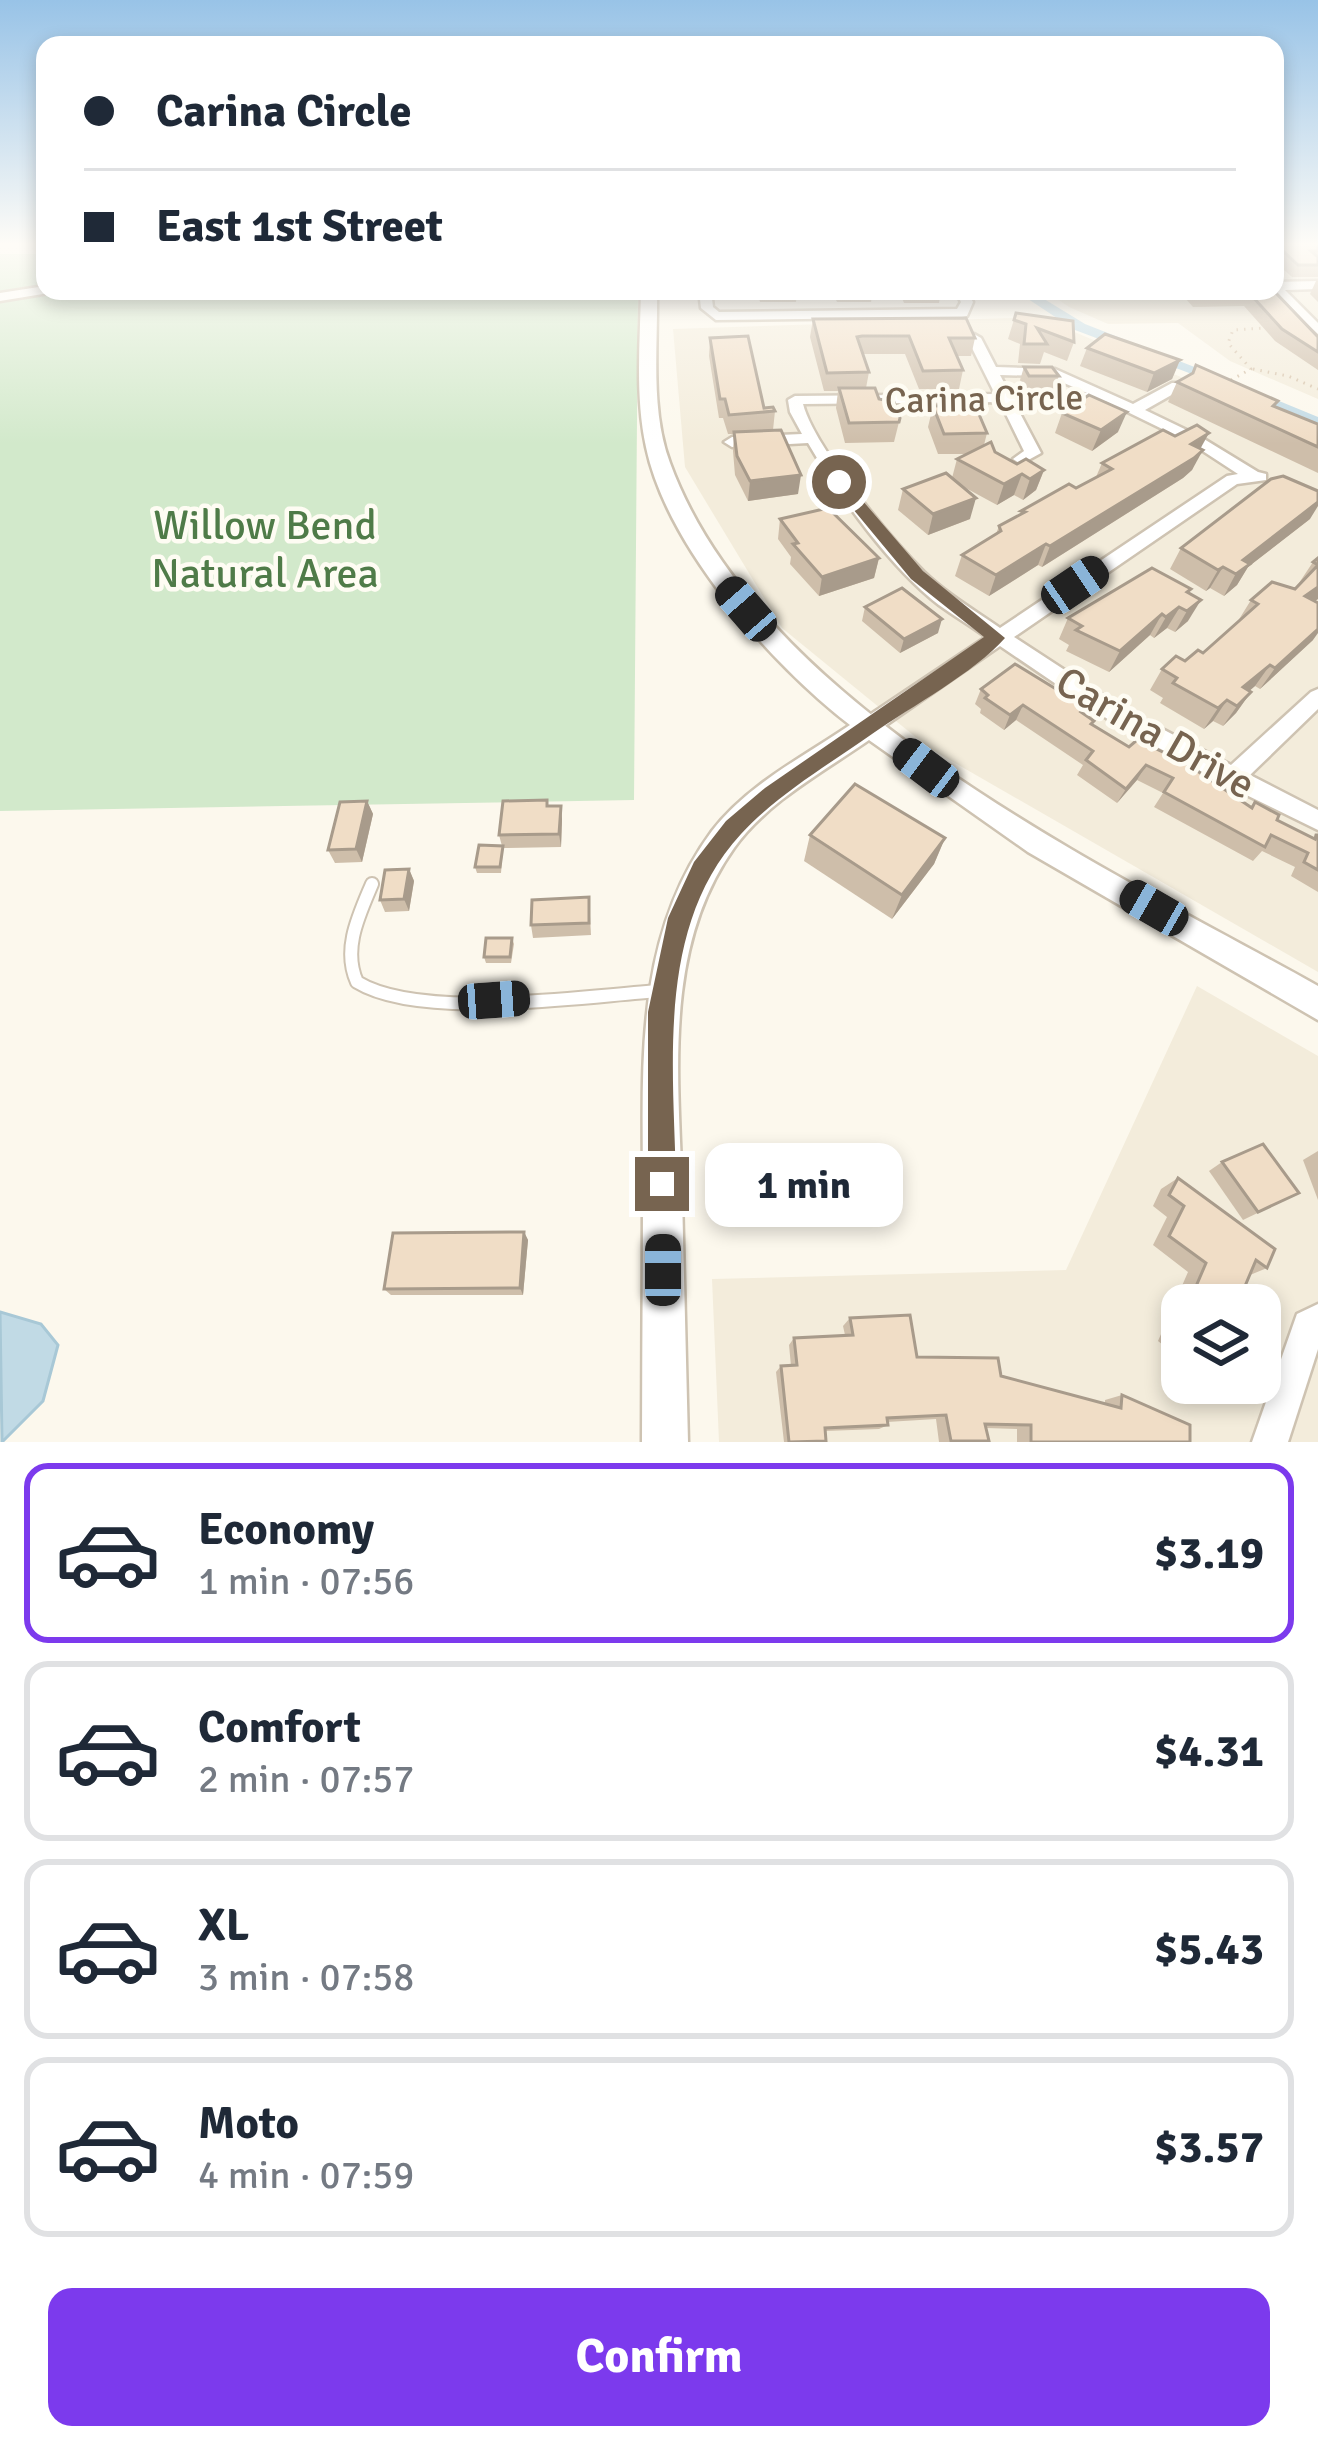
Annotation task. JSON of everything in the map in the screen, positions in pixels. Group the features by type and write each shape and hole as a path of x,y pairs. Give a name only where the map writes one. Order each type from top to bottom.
{"street":[{"path":"649,309 652,430 684,521 761,627 869,726 990,811 1318,1004"},
{"path":"708,309 716,316 962,313 964,309"},
{"path":"974,338 1033,453 1021,459"},
{"path":"991,371 1050,371 1107,397"},
{"path":"1135,410 1178,386"},
{"name":"Carina Circle","path":"811,438 795,400 1107,397 1254,477 1276,481"},
{"path":"732,442 811,438 917,575 996,638"},
{"path":"665,1442 664,991 680,918 702,869 723,839 773,794 1233,479 1254,477"},
{"path":"842,514 862,509"},
{"name":"Carina Drive","path":"996,638 1119,716 1318,821"},
{"path":"1232,778 1318,697"},
{"path":"1270,1442 1309,1326 1318,1320"}],"lane":[{"path":"372,884 350,957 356,981 368,992 422,1003 664,991"}],"path":[{"path":"1316,329 1233,330 1228,343 1251,369 1288,376 1318,389"},
{"path":"1231,380 1251,369"}],"shaded area":[{"path":"1074,309 1318,309 1318,399 1230,361 1178,323 1108,324"},
{"path":"1039,317 1318,435 1318,972 929,748 782,628 685,467 673,329"},
{"path":"1197,986 1318,1056 1318,1442 719,1442 712,1279 1066,1270"}],"green space":[{"name":"Willow Bend Natural Area","path":"0,309 638,309 634,800 0,811"}],"water":[{"path":"0,1312 41,1324 58,1345 43,1401 2,1442"}],"building":[{"path":"1264,309 1291,309 1318,337 1318,352 1282,329"},
{"path":"1016,313 1073,321 1074,342 1037,328 1047,344 1024,344 1026,324 1014,320"},
{"path":"966,318 975,338 949,338 963,370 923,371 909,336 862,336 857,337 869,372 827,373 813,319"},
{"path":"1105,334 1180,360 1154,373 1087,348"},
{"path":"748,336 764,408 775,411 729,415 725,399 720,399 710,338"},
{"path":"1196,365 1318,424 1318,447 1177,382 1193,373"},
{"path":"1024,367 1052,367 1059,376 1029,376"},
{"path":"839,388 875,388 879,399 894,402 899,422 849,423"},
{"path":"1089,395 1127,412 1101,430 1062,413"},
{"path":"975,405 987,433 944,434 933,406"},
{"path":"1197,425 1209,433 1191,444 1203,450 1194,458 1050,546 1046,544 996,575 962,555 1025,512 1021,511 1069,484 1076,488 1112,469 1102,463 1163,430 1175,436"},
{"path":"781,430 801,475 750,481 737,456 734,432"},
{"path":"991,442 995,452 1017,464 1026,459 1044,470 1030,479 1022,474 1004,484 957,459"},
{"path":"946,473 976,498 933,514 903,489"},
{"path":"1283,476 1318,491 1318,502 1243,560 1250,564 1236,574 1223,567 1218,570 1181,548 1271,479"},
{"path":"828,508 879,558 822,577 793,544 798,543 780,519"},
{"path":"1318,565 1318,587 1305,596 1318,603 1318,629 1275,668 1270,665 1243,687 1251,692 1237,706 1227,700 1218,708 1173,683 1177,678 1162,669 1176,656 1185,661 1198,650 1203,653 1258,604 1251,600 1272,582 1295,589"},
{"path":"1152,568 1191,589 1187,592 1201,600 1187,611 1179,607 1166,617 1162,614 1120,651 1076,630 1082,626 1068,618"},
{"path":"902,588 942,619 904,639 865,607"},
{"path":"1015,664 1087,708 1081,712 1094,721 1091,724 1129,747 1137,740 1184,762 1252,808 1255,802 1279,815 1277,820 1315,839 1318,835 1318,870 1304,862 1308,853 1271,835 1265,847 1164,792 1173,778 1146,765 1126,789 1086,760 1093,751 1023,705 1010,715 985,698 988,695 981,689"},
{"path":"855,784 945,838 902,895 810,835"},
{"path":"547,800 547,806 561,806 559,834 499,835 503,801"},
{"path":"367,801 356,849 328,850 340,802"},
{"path":"479,845 503,846 500,867 475,867"},
{"path":"409,869 404,899 380,900 385,870"},
{"path":"589,897 589,923 531,925 532,900"},
{"path":"486,938 512,938 510,957 484,957"},
{"path":"1263,1144 1299,1193 1258,1212 1222,1162"},
{"path":"1178,1178 1275,1249 1267,1268 1256,1260 1246,1284 1197,1284 1206,1263 1169,1236 1184,1206 1169,1195"},
{"path":"524,1232 520,1288 384,1289 393,1233"},
{"path":"910,1315 917,1357 998,1358 1001,1376 1121,1408 1122,1395 1190,1425 1190,1442 1031,1442 1031,1425 985,1424 989,1441 951,1441 946,1415 887,1418 888,1425 825,1428 826,1441 789,1442 781,1366 797,1365 794,1338 853,1335 850,1318"}],"waterway":[{"path":"1051,309 1080,327 1218,379"},
{"path":"1252,394 1318,423"}],"route":[{"path":"662,1184 661,1012 667,963 702,869 733,828 773,794 996,638 917,575 839,482"}]}
